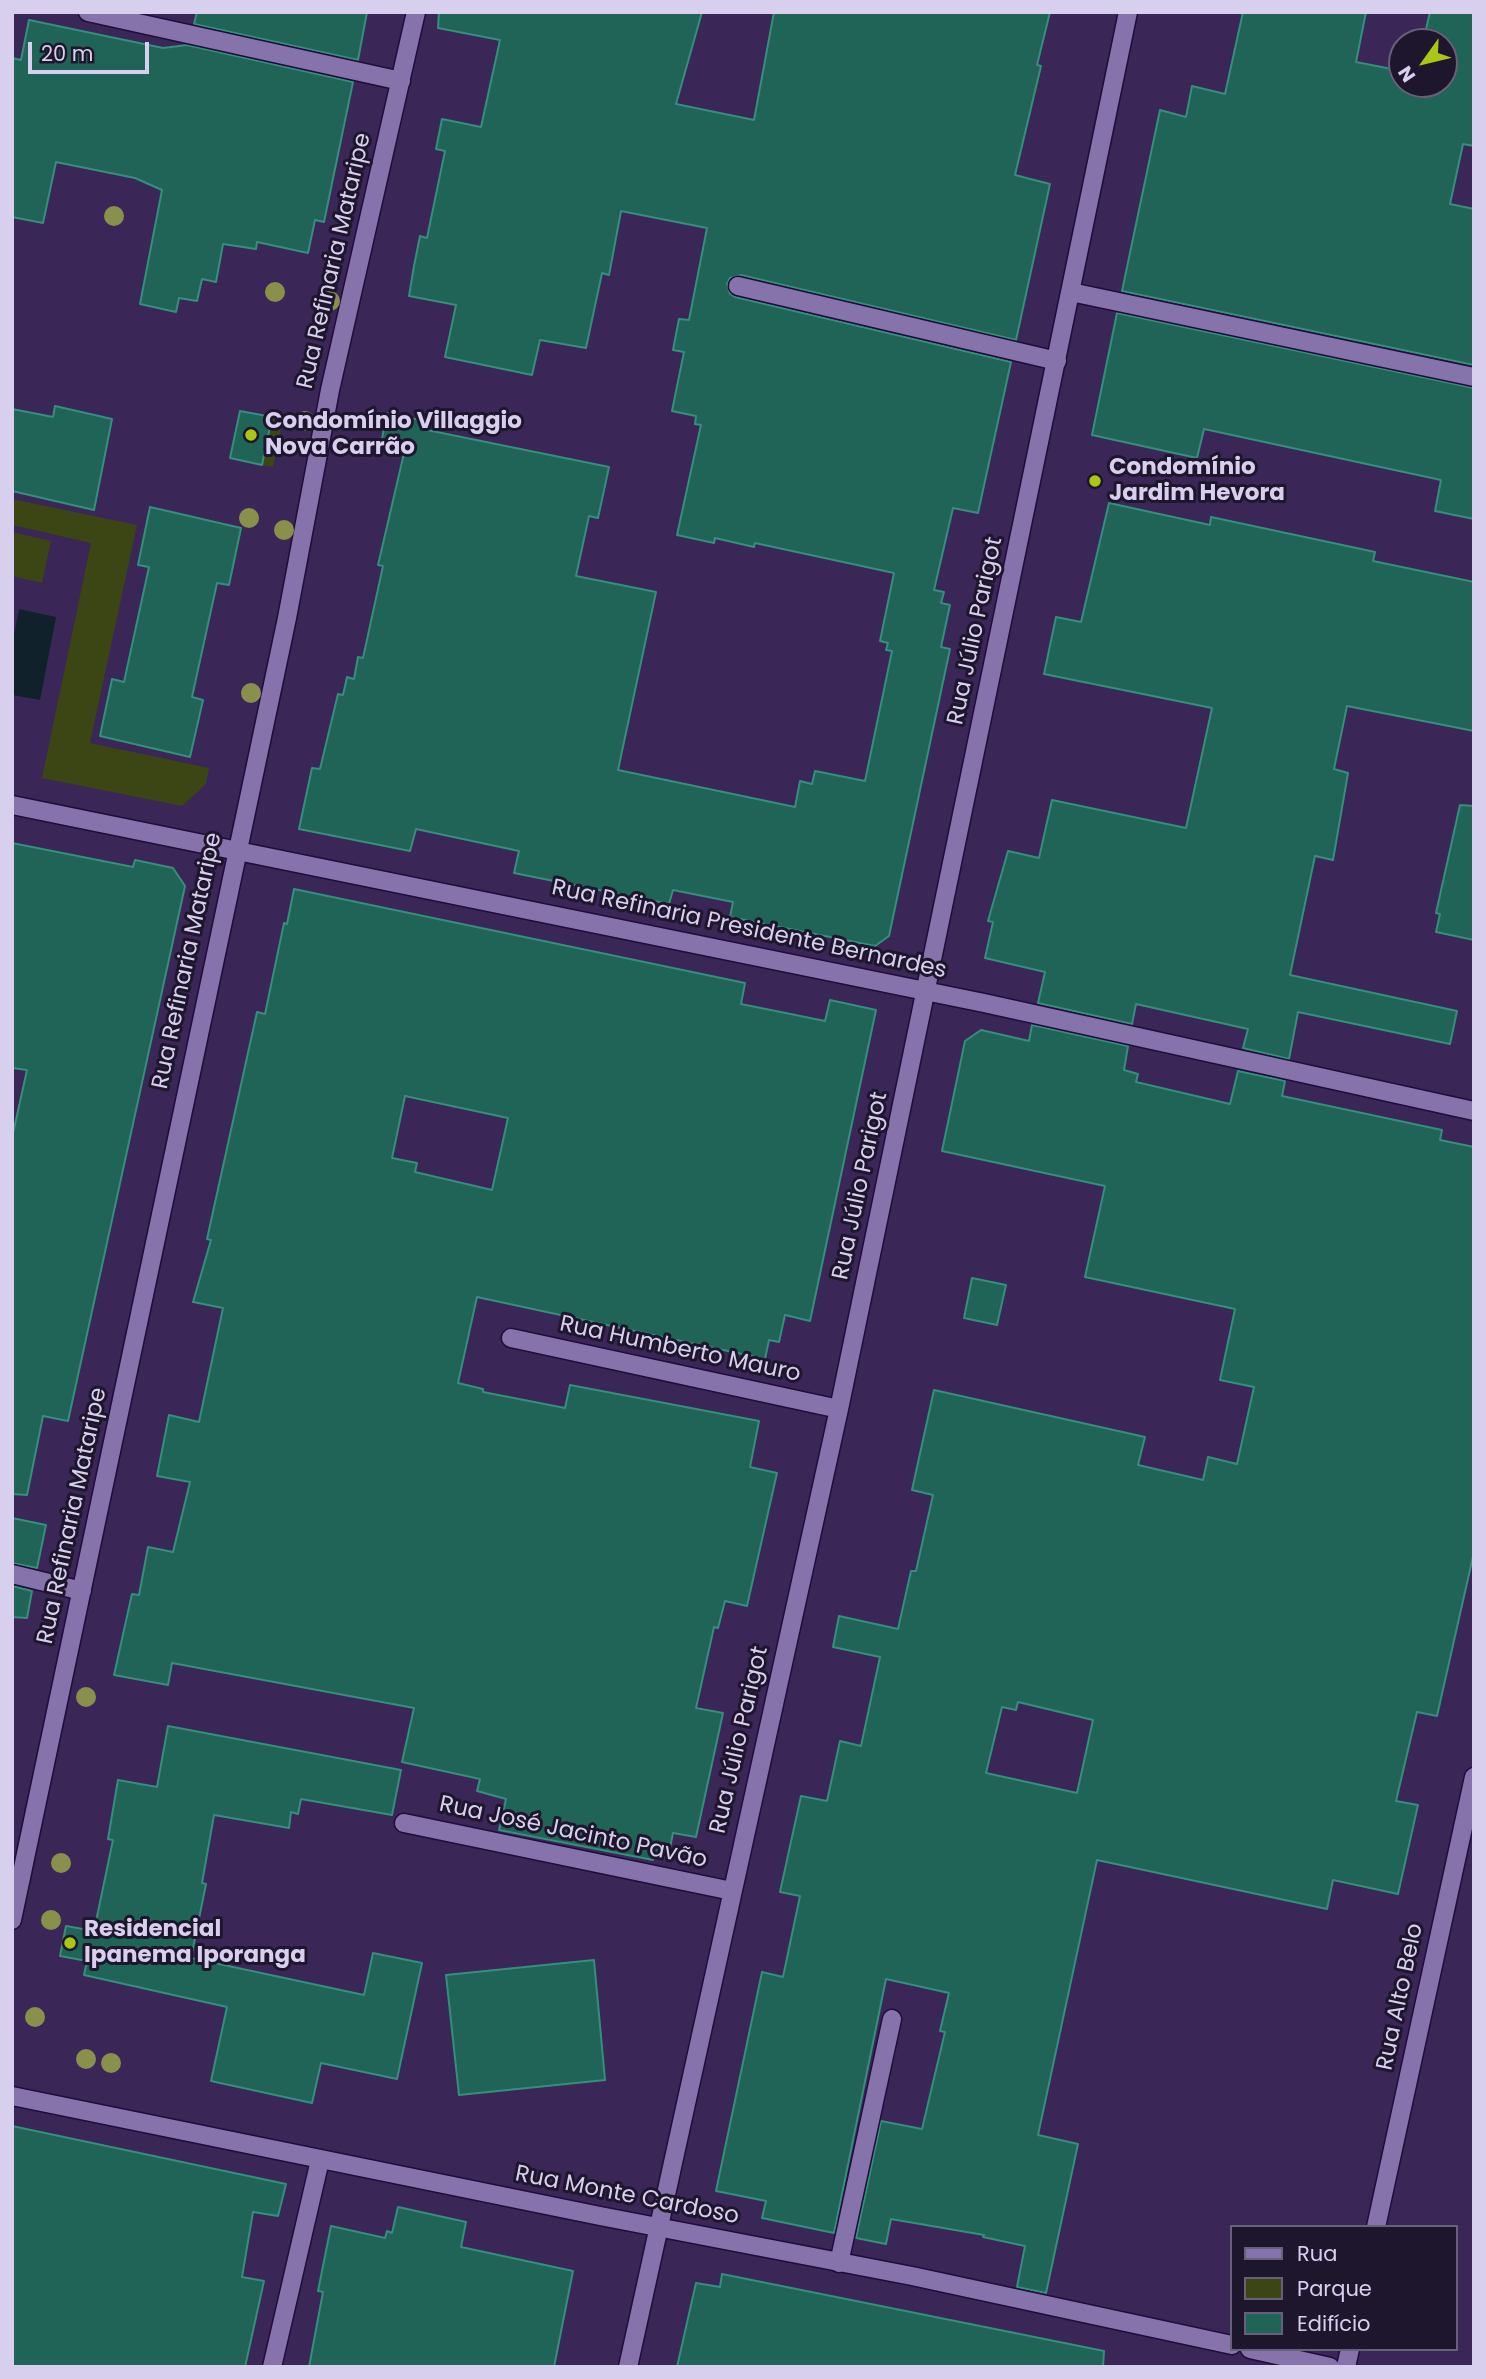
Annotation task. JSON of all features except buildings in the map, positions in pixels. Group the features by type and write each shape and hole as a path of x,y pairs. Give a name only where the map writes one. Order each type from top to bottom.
{"street":[{"path":"88,12 401,81"},
{"name":"Rua Refinaria Mataripe","path":"12,1920 236,849 287,618 330,390 416,12"},
{"name":"Rua Júlio Parigot","path":"628,2367 839,1409 1128,12"},
{"path":"738,286 1057,361"},
{"path":"1071,292 1474,377"},
{"name":"Rua Refinaria Presidente Bernardes","path":"12,804 927,991 1474,1111"},
{"name":"Rua Humberto Mauro","path":"511,1338 839,1409"},
{"path":"12,1574 82,1591"},
{"name":"Rua Alto Belo","path":"1376,2225 1474,1777"},
{"name":"Rua José Jacinto Pavão","path":"404,1823 732,1892"},
{"path":"839,2263 892,2019"},
{"name":"Rua Monte Cardoso","path":"12,2096 839,2263 1230,2346"},
{"path":"272,2367 320,2160"},
{"path":"1259,2351 1330,2367"}],"green space":[{"path":"272,417 283,419 273,467 262,465"},
{"path":"12,499 137,525 90,743 209,768 206,784 182,806 42,778 91,543 12,525"},
{"path":"12,532 51,541 42,583 12,576"}],"water":[{"path":"19,609 56,617 40,700 12,695 12,645"}],"place":[{"name":"Condomínio Villaggio Nova Carrão","path":"251,435"},
{"name":"Condomínio Jardim Hevora","path":"1095,481"},
{"name":"Residencial Ipanema Iporanga","path":"70,1943"}]}
